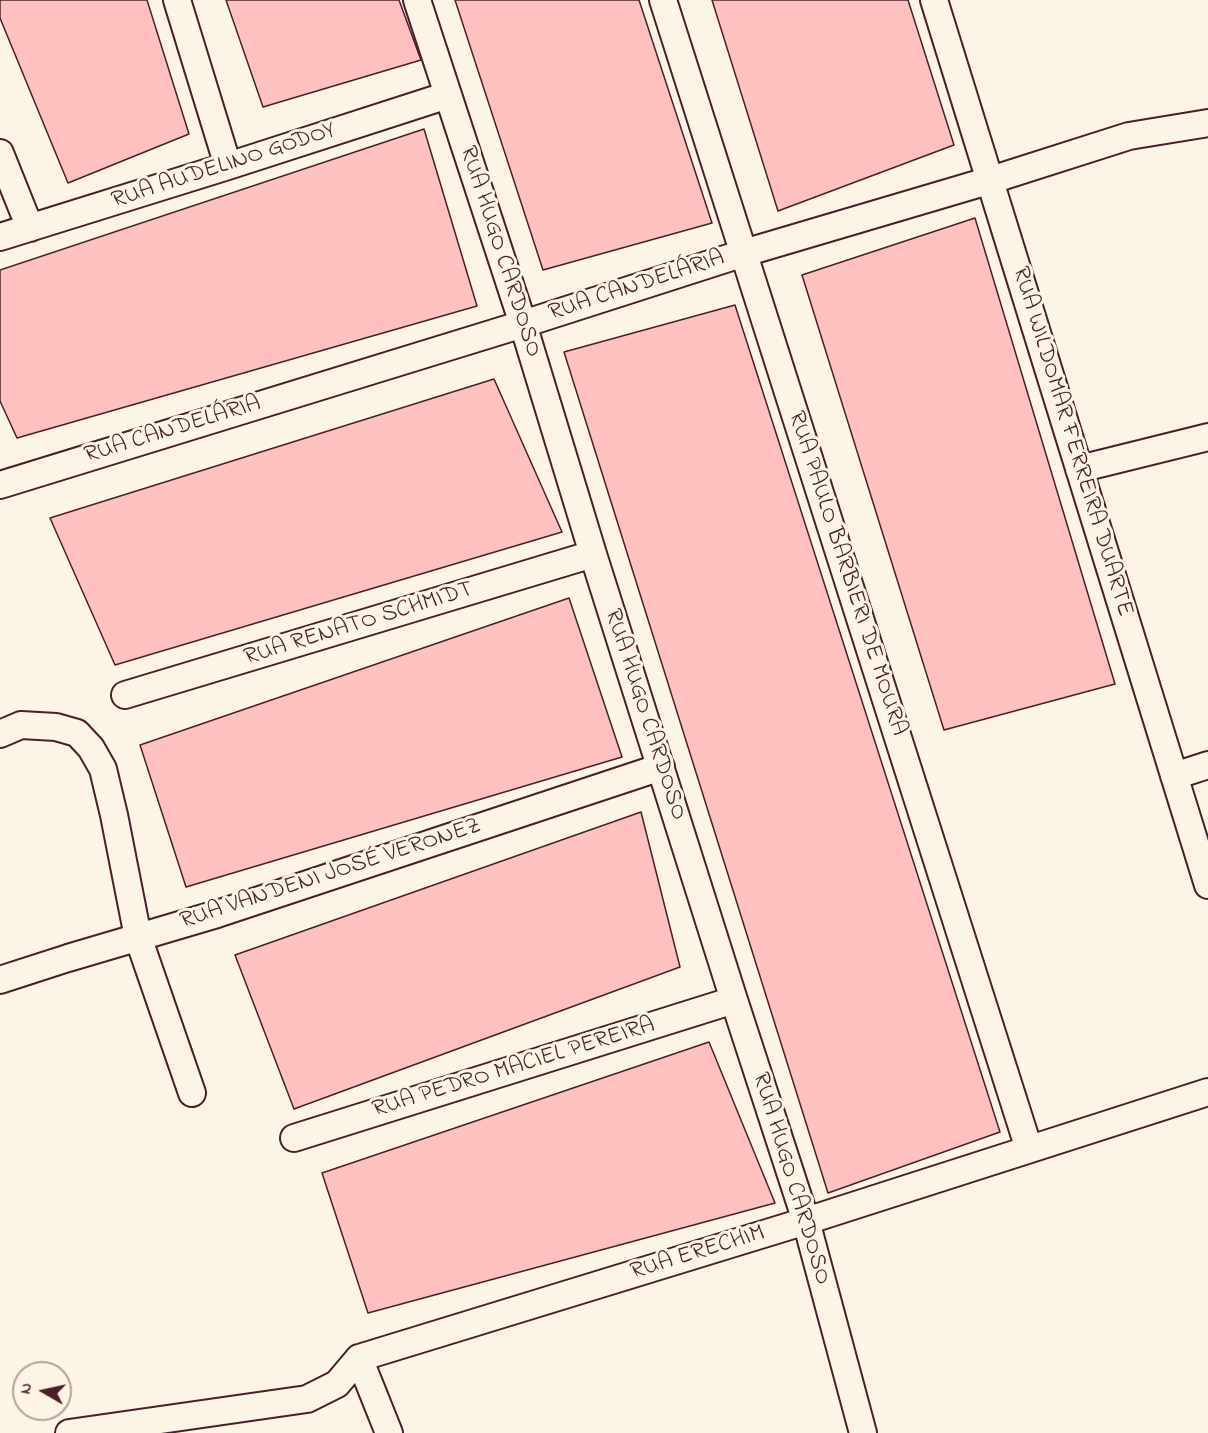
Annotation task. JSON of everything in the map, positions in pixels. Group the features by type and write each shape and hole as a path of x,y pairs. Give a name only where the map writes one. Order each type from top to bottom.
{"street":[{"path":"177,0 228,166"},
{"name":"RUA HUGO CARDOSO","path":"417,0 523,324 593,554 806,1221 863,1433"},
{"name":"RUA PAULO BARBIERI DE MOURA","path":"663,0 1029,1149"},
{"name":"RUA WILDOMAR FERREIRA DUARTE","path":"934,0 1208,885"},
{"name":"RUA AUDELINO GODOY","path":"0,237 448,95"},
{"name":"RUA CANDELÁRIA","path":"0,485 523,324 744,253 991,180 1129,136 1208,123"},
{"path":"0,153 30,228"},
{"path":"1079,469 1208,437"},
{"name":"RUA RENATO SCHMIDT","path":"125,695 593,554"},
{"path":"0,734 21,725 56,727 77,733 104,769 138,937 192,1093"},
{"path":"1174,776 1208,765"},
{"name":"RUA VANDENI JOSÉ VERONEZ","path":"0,980 217,914 661,767"},
{"name":"RUA PEDRO MACIEL PEREIRA","path":"294,1138 734,1000"},
{"name":"RUA ERECHIM","path":"359,1358 806,1221 1208,1092"},
{"path":"69,1433 156,1427 307,1399 337,1384 359,1358 389,1433"}],"building":[{"path":"0,0 147,0 189,134 68,183 0,18"},
{"path":"226,0 399,0 421,60 263,107"},
{"path":"455,0 639,0 712,223 543,270"},
{"path":"712,0 908,0 954,145 778,211"},
{"path":"424,129 477,306 17,438 0,401 0,270"},
{"path":"975,218 1115,684 944,730 802,275"},
{"path":"735,305 1000,1132 828,1193 564,352"},
{"path":"494,379 562,532 115,665 50,518"},
{"path":"569,598 622,757 186,887 140,745"},
{"path":"641,812 680,967 294,1109 235,955"},
{"path":"709,1042 775,1203 368,1313 322,1173"}]}
